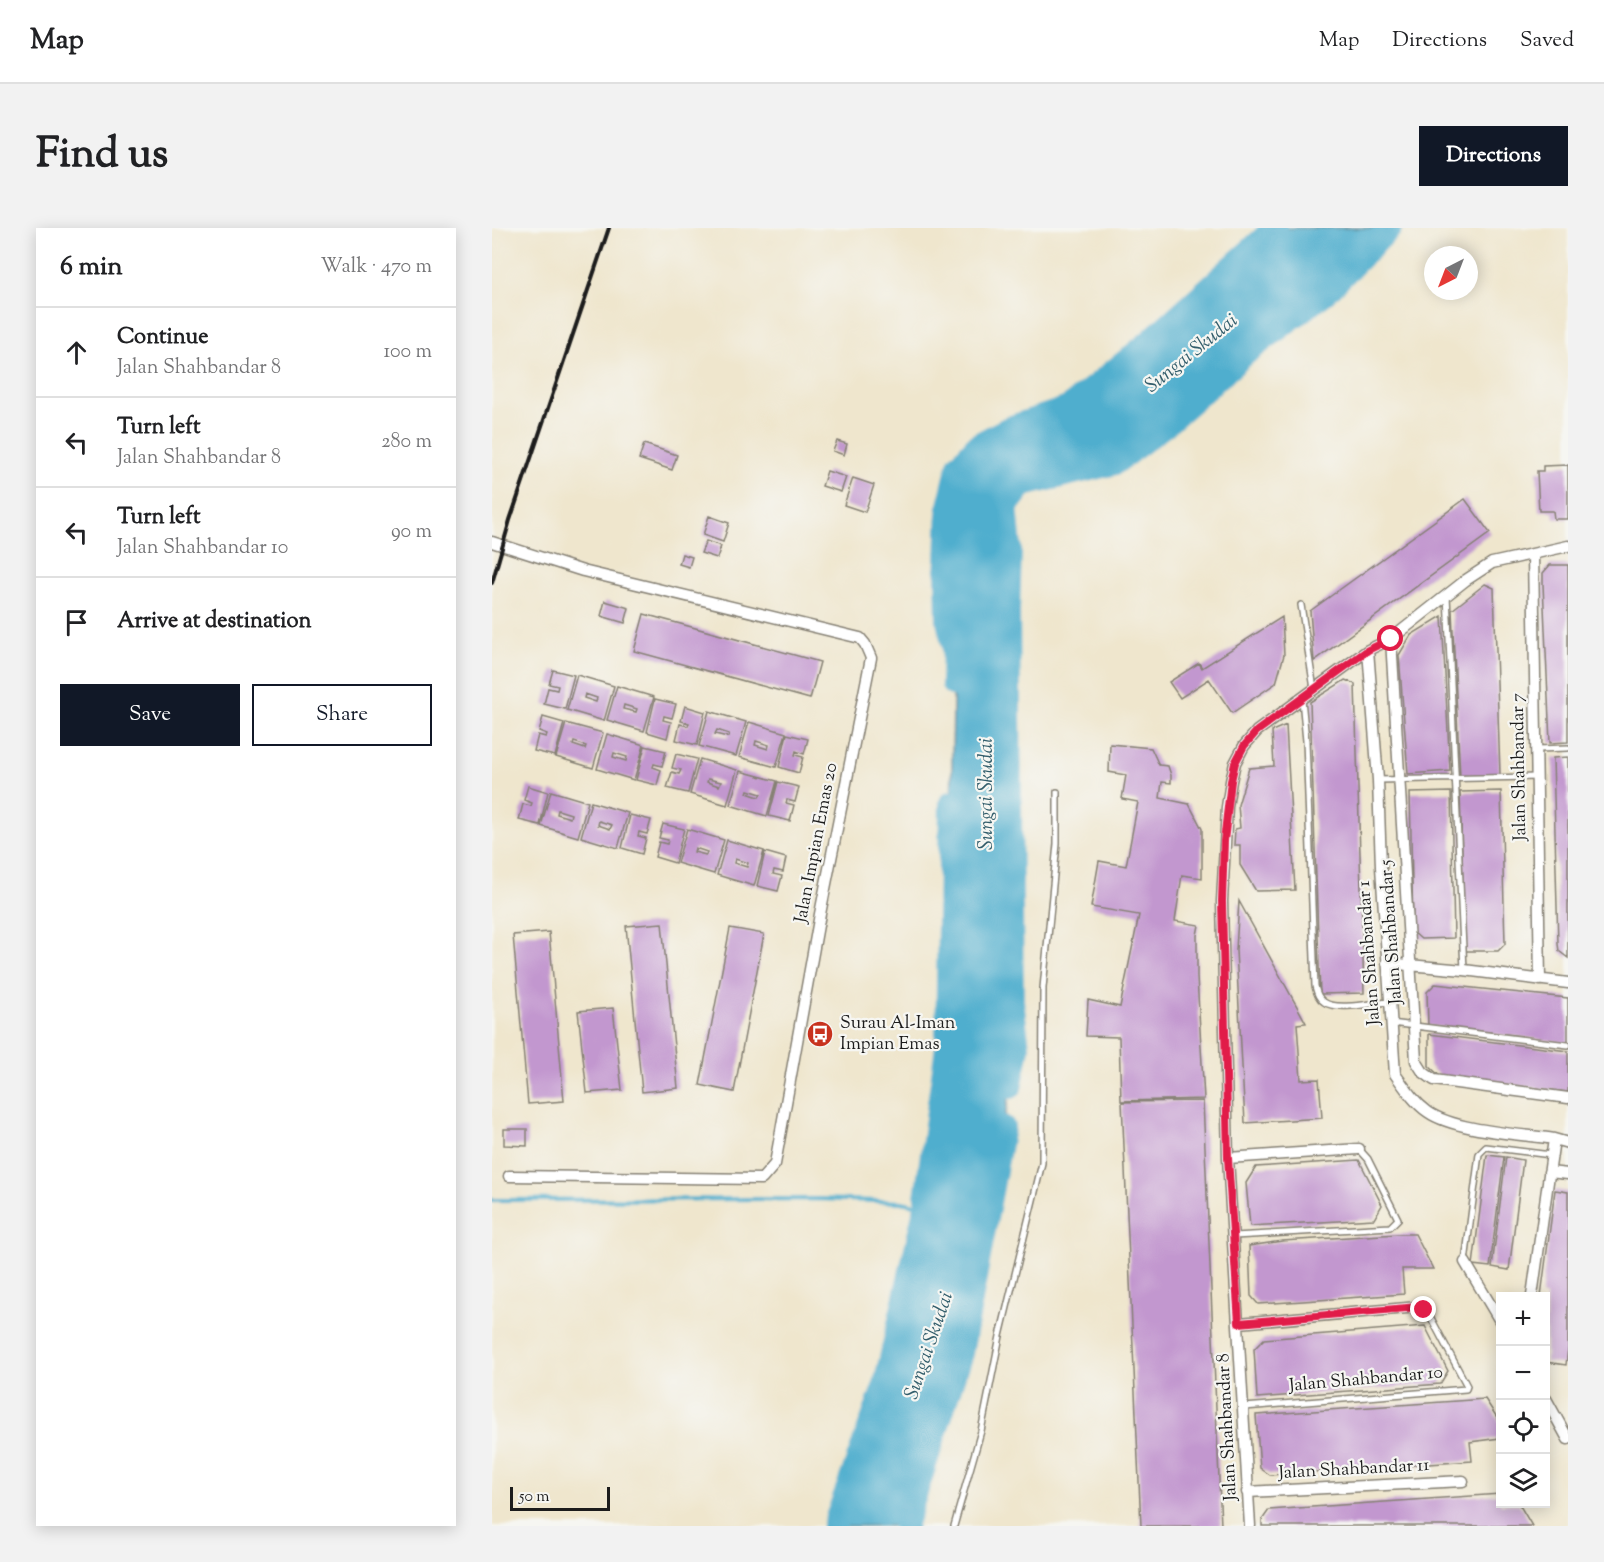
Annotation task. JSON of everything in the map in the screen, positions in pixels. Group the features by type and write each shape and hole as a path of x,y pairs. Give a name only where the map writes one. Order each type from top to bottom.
{"street":[{"name":"Jalan Impian Emas 20","path":"492,542 583,571 860,638 871,658 820,914 775,1164 762,1179 509,1176"},
{"name":"Jalan Shahbandar 8","path":"1250,1526 1228,1158 1222,901 1226,818 1235,763 1244,746 1257,731 1368,650 1391,639 1492,563 1568,546"},
{"name":"Jalan Shahbandar 7","path":"1533,554 1540,980"},
{"name":"Jalan Shahbandar 5","path":"1391,639 1416,1061 1423,1072 1434,1080 1568,1098"},
{"name":"Jalan Shahbandar 1","path":"1368,650 1395,1074 1407,1091 1430,1113 1443,1119 1466,1126 1568,1141"},
{"path":"1387,963 1568,983"},
{"path":"1533,1292 1554,1139"},
{"path":"1228,1158 1359,1149"},
{"path":"1549,1172 1568,1174"},
{"path":"1465,1262 1496,1314"},
{"name":"Jalan Shahbandar 10","path":"1239,1323 1418,1307"},
{"path":"1546,1400 1568,1439"},
{"name":"Jalan Shahbandar 11","path":"1247,1492 1463,1481"}],"lane":[{"path":"1447,595 1464,970"},
{"path":"1301,605 1314,690"},
{"path":"1302,699 1315,986 1319,998 1326,1004 1344,1006 1389,1002"},
{"path":"1537,749 1568,748"},
{"path":"1378,780 1537,777"},
{"path":"954,1526 981,1431 1000,1336 1041,1163 1043,1113 1041,1040 1057,844 1057,792"},
{"path":"1390,1023 1568,1045"},
{"path":"1465,1262 1479,1154 1482,1149 1486,1147 1551,1155"},
{"path":"1234,1236 1390,1227 1396,1223 1398,1219 1368,1159 1359,1149"},
{"name":"Jalan Shahbandar 10","path":"1244,1407 1466,1389 1467,1386 1431,1317 1418,1307"}],"water":[{"name":"Sungai Skudai","path":"1275,228 1390,228 1325,293 1245,354 1165,425 1115,463 1023,485 1006,507 1010,549 1008,611 1012,1001 1018,1048 961,1353 905,1526 834,1526 885,1385 924,1214 947,1047 954,647 948,621 947,565 949,506 959,465 977,445 1009,428 1068,408 1147,344"}],"building":[{"path":"837,441 847,444 844,455 833,451"},
{"path":"644,444 677,455 672,470 639,459"},
{"path":"1568,465 1568,519 1554,519 1553,511 1539,511 1537,471 1543,471 1543,466"},
{"path":"827,471 846,477 841,492 822,486"},
{"path":"853,478 874,485 865,512 844,505"},
{"path":"1465,499 1490,533 1314,661 1310,611"},
{"path":"709,516 729,523 723,542 703,535"},
{"path":"706,541 721,546 717,558 701,553"},
{"path":"682,554 692,557 689,567 679,564"},
{"path":"1550,565 1568,565 1568,742 1550,743 1543,573"},
{"path":"1485,584 1494,588 1500,775 1460,776 1452,610"},
{"path":"605,601 629,608 625,623 601,616"},
{"path":"644,614 820,662 810,699 634,651"},
{"path":"1442,616 1450,771 1408,774 1399,655 1411,635"},
{"path":"1282,617 1284,655 1276,683 1232,713 1209,679 1180,698 1169,682 1199,663 1202,668"},
{"path":"553,670 574,675 565,709 544,704 548,688 557,690 558,686 549,684"},
{"path":"577,675 614,686 604,721 567,710","holes":["585,694 597,698 596,702 584,698"]},
{"path":"1345,680 1355,684 1364,993 1320,994 1310,702"},
{"path":"617,686 654,697 644,731 607,720","holes":["624,705 637,709 636,712 623,709"]},
{"path":"655,699 676,704 672,718 664,716 663,720 671,722 667,738 647,732"},
{"path":"685,706 705,712 697,745 676,740 680,724 688,726 689,723 681,721"},
{"path":"709,711 746,722 736,756 699,746","holes":["717,730 729,734 728,737 715,734"]},
{"path":"543,717 564,723 555,756 534,751 538,735 546,737 547,734 539,731"},
{"path":"749,722 786,733 776,767 739,757","holes":["756,741 769,745 768,749 755,745"]},
{"path":"566,723 603,733 593,768 556,757","holes":["574,742 586,746 585,749 573,745"]},
{"path":"1286,725 1295,890 1256,891 1240,865 1240,845 1234,845 1235,829 1240,828 1238,805 1249,768 1274,766 1272,731"},
{"path":"607,734 644,745 634,780 597,769","holes":["614,753 627,757 626,761 613,757"]},
{"path":"787,734 808,739 804,754 796,751 795,755 803,757 799,773 779,767"},
{"path":"1110,744 1151,748 1159,765 1168,766 1171,775 1171,783 1162,782 1160,798 1189,804 1202,829 1202,878 1182,875 1175,921 1199,925 1197,977 1204,1099 1121,1101 1119,1037 1086,1036 1088,1000 1120,1007 1139,915 1091,907 1099,861 1126,866 1138,802 1122,799 1126,775 1109,772"},
{"path":"645,746 666,751 662,766 654,764 653,767 661,770 657,785 636,780"},
{"path":"676,754 697,759 688,793 667,788 672,772 679,774 681,770 672,768"},
{"path":"1568,757 1568,958 1559,951 1558,944 1553,758"},
{"path":"700,759 737,770 727,805 690,794","holes":["708,779 721,782 719,786 707,782"]},
{"path":"740,771 777,781 767,816 730,805","holes":["748,790 761,794 759,797 747,793"]},
{"path":"778,782 799,787 795,802 787,800 786,803 794,805 790,821 769,816"},
{"path":"528,786 548,792 540,825 519,820 523,804 531,806 532,803 524,800"},
{"path":"551,791 588,802 578,837 541,826","holes":["558,810 571,814 570,818 557,814"]},
{"path":"1501,791 1505,944 1498,951 1465,951 1460,792"},
{"path":"1451,792 1454,938 1421,939 1413,932 1410,793"},
{"path":"591,802 628,813 618,848 581,837","holes":["599,821 612,825 610,829 598,825"]},
{"path":"630,815 651,820 647,834 639,832 638,836 646,838 642,854 622,848"},
{"path":"663,824 684,829 675,863 655,857 659,842 667,844 668,840 659,838"},
{"path":"687,829 724,840 714,874 677,863","holes":["695,848 707,852 706,855 694,852"]},
{"path":"727,840 764,851 754,886 717,875","holes":["735,859 748,863 747,867 734,863"]},
{"path":"765,852 786,858 783,872 774,870 773,874 782,876 778,891 757,886"},
{"path":"1239,901 1306,1023 1297,1024 1301,1080 1319,1079 1322,1118 1245,1123 1236,950"},
{"path":"662,923 678,1088 642,1092 626,926"},
{"path":"730,928 764,934 734,1092 700,1085"},
{"path":"549,932 564,1101 528,1104 513,935"},
{"path":"1435,984 1568,998 1568,1043 1428,1026 1427,992"},
{"path":"613,1008 622,1090 587,1093 578,1011"},
{"path":"1429,1034 1568,1051 1568,1092 1441,1077 1429,1066"},
{"path":"1203,1101 1221,1526 1141,1526 1122,1102"},
{"path":"504,1129 527,1129 527,1146 504,1145"},
{"path":"1487,1155 1504,1157 1490,1267 1473,1265"},
{"path":"1506,1157 1523,1160 1509,1270 1492,1267"},
{"path":"1359,1160 1382,1205 1374,1219 1250,1226 1246,1183 1256,1167"},
{"path":"1555,1190 1568,1192 1568,1348 1566,1365 1550,1363 1550,1292 1542,1292"},
{"path":"1415,1234 1433,1269 1402,1269 1404,1294 1258,1304 1251,1296 1249,1246 1282,1241"},
{"path":"1425,1326 1448,1371 1440,1384 1257,1398 1254,1349 1264,1339"},
{"path":"1485,1399 1496,1416 1496,1439 1470,1442 1472,1461 1270,1475 1260,1468 1256,1415"},
{"path":"1496,1494 1496,1508 1521,1508 1532,1526 1262,1526 1262,1520 1269,1510"}],"waterway":[{"path":"953,684 954,647 948,621 947,565 949,506 959,465 977,445 1009,428 1068,408 1147,344 1275,228"},
{"path":"1010,1087 1018,1048 1012,1001 1008,611 1010,549 1006,507 1023,485 1115,463 1165,425 1245,354 1325,293 1390,228"},
{"path":"926,1198 947,1047 951,803"},
{"path":"905,1526 961,1353 1003,1127"},
{"path":"492,1200 819,1199 902,1202 928,1208"},
{"path":"834,1526 885,1385 924,1214"}],"railway":[{"path":"492,583 510,520 609,228"}],"place":[{"name":"Surau Al-Iman Impian Emas","path":"820,1034"}],"route":[{"path":"1391,639 1368,650 1257,731 1244,746 1235,763 1227,807 1222,901 1228,1158 1239,1323 1418,1307 1424,1310"}]}
